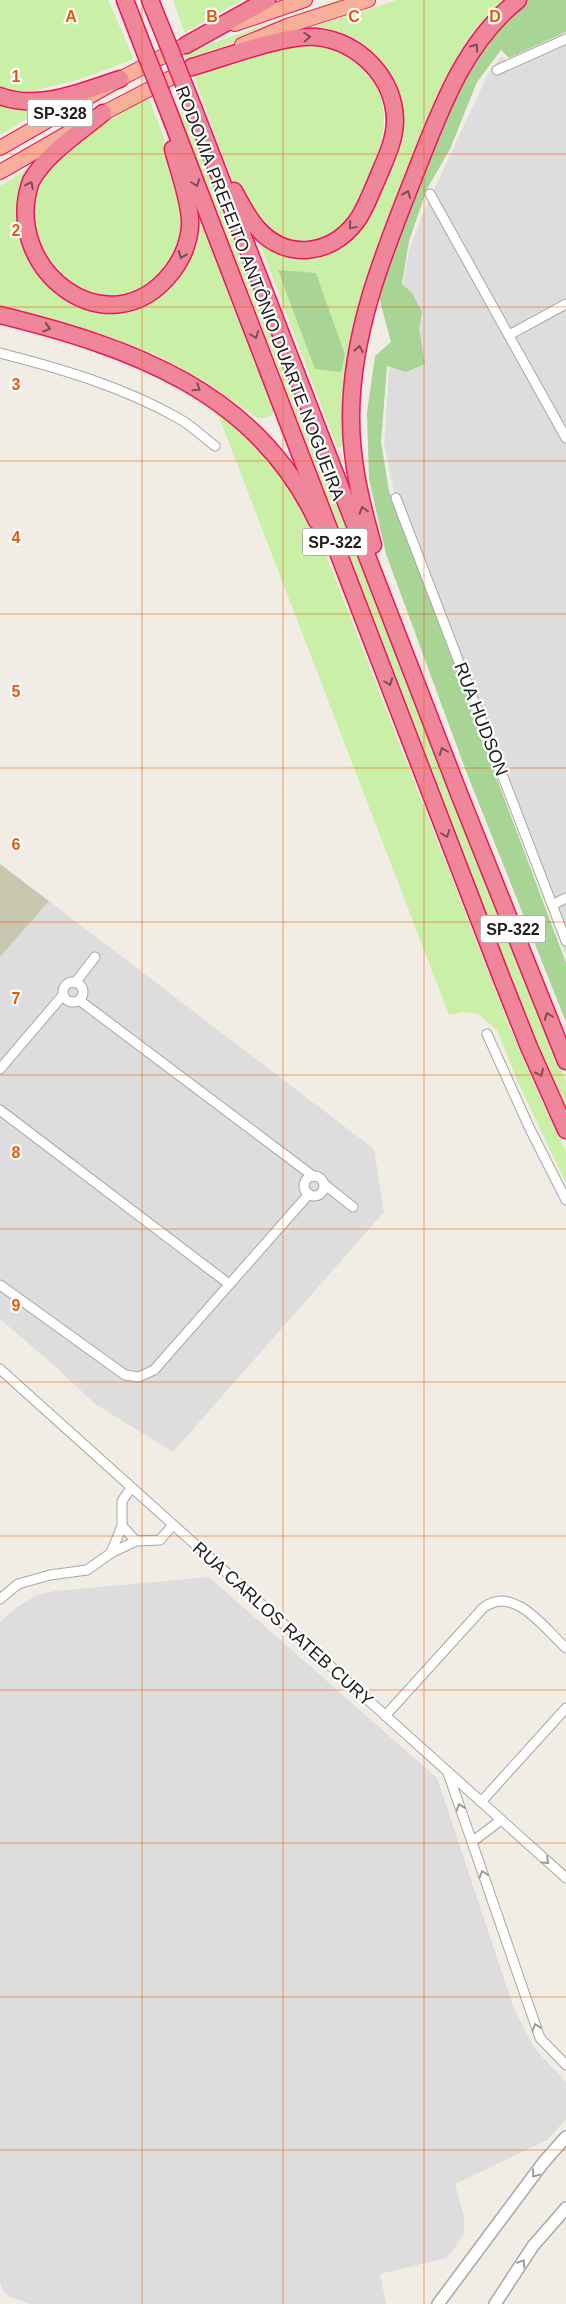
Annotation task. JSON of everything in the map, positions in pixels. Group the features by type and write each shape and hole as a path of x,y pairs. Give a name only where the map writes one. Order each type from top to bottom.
{"highway":[{"path":"118,0 139,34"},
{"name":"RODOVIA PREFEITO ANTÔNIO DUARTE NOGUEIRA","path":"125,0 502,979 529,1047 566,1130"},
{"name":"RODOVIA PREFEITO ANTÔNIO DUARTE NOGUEIRA","path":"150,0 401,640 460,796 566,1061"},
{"path":"156,0 165,36"},
{"path":"186,45 267,0"},
{"path":"186,45 251,18 305,0"},
{"path":"192,67 290,25 368,0"},
{"path":"401,640 359,496 355,469 351,417 354,376 363,325 382,259 450,90 461,67 479,41 518,0"},
{"path":"192,67 294,38 316,37 326,39 354,50 375,67 390,92 395,120 388,153 368,202 356,221 344,235 330,245 316,250 301,251 274,243 254,224 199,123"},
{"name":"SP-328","path":"0,148 120,79 186,45"},
{"name":"SP-328","path":"0,172 103,113 192,67"},
{"path":"0,96 22,102 40,101 83,91 120,79"},
{"path":"103,113 40,168 28,190 21,219 23,239 27,252 46,280 55,289 71,298 91,304 111,305 132,301 157,288 176,267 187,241 190,220 186,195 170,139 166,105"},
{"path":"0,315 134,356 165,370 210,396 241,420 270,449 299,486 378,653"}],"street":[{"path":"497,70 566,39"},
{"path":"430,194 566,438"},
{"path":"508,335 566,304"},
{"path":"0,353 37,362 113,388 179,418 214,446"},
{"name":"RUA HUDSON","path":"396,498 566,941"},
{"path":"552,905 566,898"},
{"path":"0,1069 63,994 66,985 75,983 95,958"},
{"path":"75,983 82,988 79,1000"},
{"path":"63,994 70,1002 79,1000 313,1176 321,1179 324,1184 353,1207"},
{"path":"487,1034 530,1129 566,1200"},
{"path":"0,1110 229,1284"},
{"path":"309,1194 305,1185 307,1179 313,1176"},
{"path":"309,1194 318,1195 323,1191 324,1184"},
{"path":"0,1285 125,1375 139,1377 154,1370 309,1194"},
{"name":"RUA CARLOS RATEB CURY","path":"0,1369 172,1526 566,1878"},
{"path":"111,1553 122,1526 122,1501 131,1488"},
{"path":"122,1526 136,1541"},
{"path":"0,1599 18,1584 50,1575 87,1570 111,1553 136,1541 160,1540 172,1526"},
{"path":"385,1716 484,1608 493,1602 506,1600 518,1604 566,1648"},
{"path":"481,1802 566,1708"},
{"path":"448,1772 540,2038 566,2065"},
{"path":"472,1842 501,1820"},
{"path":"438,2304 537,2171 566,2137"},
{"path":"495,2304 533,2246 566,2208"}],"shaded area":[{"path":"566,34 566,957 398,512 384,444 389,371 409,250 424,211 489,72 502,56 508,61"},
{"path":"0,864 49,901 0,957"},
{"path":"49,901 374,1149 384,1212 173,1452 95,1404 56,1367 0,1319 0,957"},
{"path":"209,1577 437,1778 514,2009 535,2049 566,2082 566,2119 547,2140 455,2184 464,2216 464,2233 456,2247 446,2258 380,2274 386,2304 31,2304 8,2296 0,2282 0,1622 17,1607 37,1595 55,1591"}],"green space":[{"path":"0,0 108,0 134,59 84,78 26,93 0,88"},
{"path":"173,0 242,0 185,33"},
{"path":"337,0 342,0 187,61 184,53"},
{"path":"397,0 510,0 388,227 346,444 339,448 337,447 259,242 281,254 300,256 341,242 397,137 379,64 300,31"},
{"path":"525,0 566,0 566,32 509,58 501,50 477,82 450,149 427,189 409,241 402,284 412,293 422,312 419,329 425,364 406,372 387,366 381,442 389,491 566,963 566,1022 466,771 386,554 369,479 367,413 375,356 391,342 379,297 402,229 464,69"},
{"path":"293,42 327,45 349,55 365,68 376,82 382,99 384,117 377,157 355,213 346,225 333,236 314,243 304,244 285,242 276,238 256,220 234,182 194,76 265,49"},
{"path":"148,96 175,167 186,218 178,252 162,275 131,296 76,297 27,235 39,179 45,169 71,146"},
{"path":"0,103 44,108 0,135"},
{"path":"184,111 566,1082 566,1117 548,1078 271,350 178,113"},
{"path":"45,158 34,169 21,190 16,223 24,251 40,279 70,305 102,312 129,310 152,300 173,282 190,257 198,220 203,222 276,410 270,416 259,419 204,381 154,354 0,305 0,186"},
{"path":"278,270 316,273 345,355 341,372 315,369"},
{"path":"214,404 240,425 304,505 320,539 509,1025 537,1091 566,1151 566,1183 517,1080 497,1030 478,1014 464,1012 449,1015"}]}
